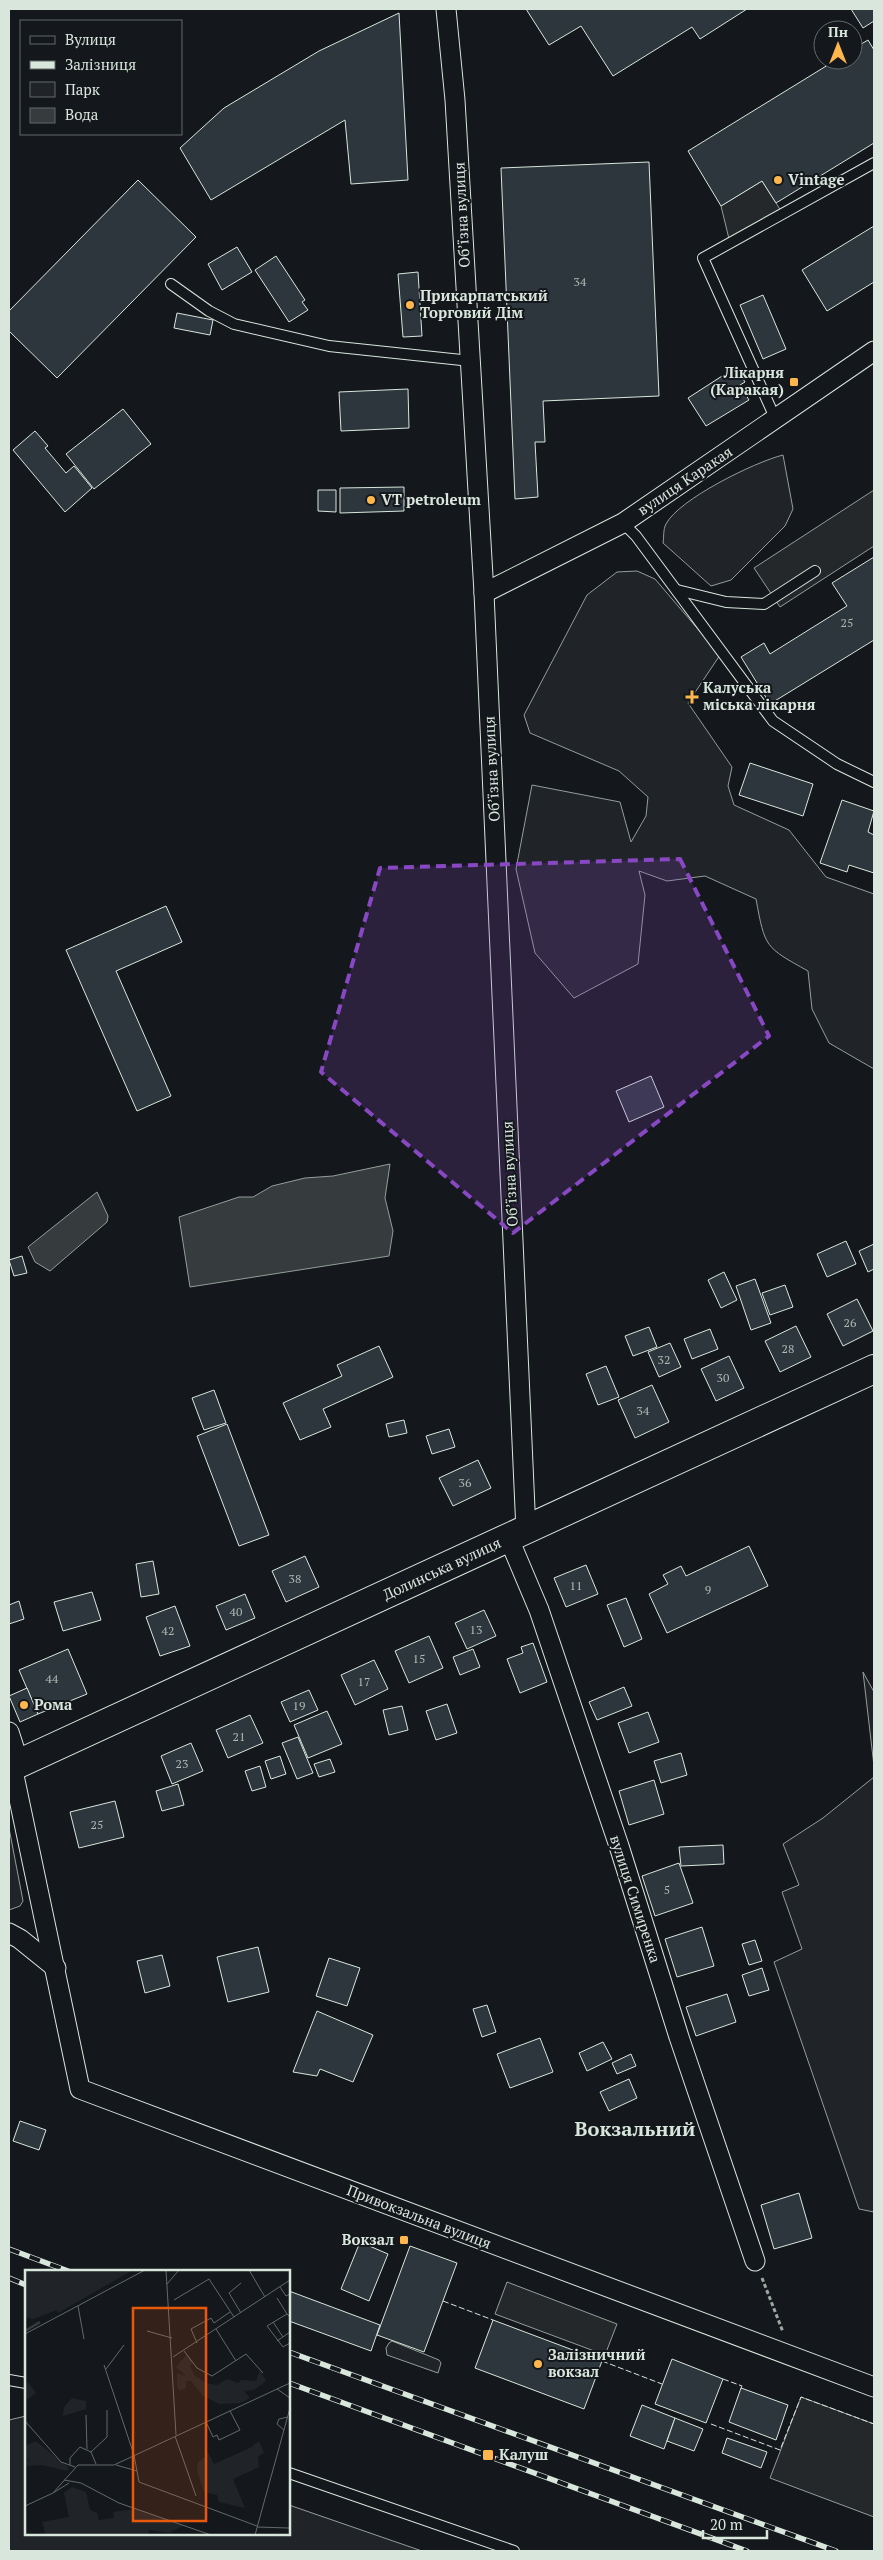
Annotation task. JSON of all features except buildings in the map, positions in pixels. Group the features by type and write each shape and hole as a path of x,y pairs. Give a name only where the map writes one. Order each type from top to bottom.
{"main road":[{"name":"Долинська вулиця","path":"13,1766 874,1369"}],"street":[{"name":"Обʼїзна вулиця","path":"446,9 455,100 484,593 517,1535"},
{"name":"вулиця Каракая","path":"484,593 623,523 776,420 874,351"},
{"name":"вулиця Симиренка","path":"517,1535 542,1620 755,2261"},
{"name":"Привокзальна вулиця","path":"9,1732 13,1766 80,2089 874,2387"},
{"path":"9,1933 20,1939 56,1968"}],"lane":[{"path":"776,420 703,258 874,163"},
{"path":"171,284 209,311 234,324 329,346 471,361"},
{"path":"623,523 636,536 677,590 773,722 837,764 874,782"},
{"path":"677,590 726,602 764,604 815,571"},
{"path":"9,2380 25,2383"},
{"path":"290,2473 514,2551"}],"path":[{"path":"755,2261 792,2356"}],"highlighted area":[{"path":"680,859 769,1036 513,1233 321,1072 380,868"}],"green space":[{"path":"783,455 793,509 785,526 731,580 711,586 663,543 666,524 674,514 701,493 737,473"},
{"path":"637,571 655,579 720,655 688,703 732,767 728,786 734,805 789,830 826,877 874,894 874,1069 829,1043 812,1009 808,971 783,957 769,944 762,928 756,899 705,876 667,881 639,871 645,895 638,964 574,998 535,953 516,869 532,785 620,802 631,842 646,816 648,797 619,771 530,733 524,715 587,595 617,572"},
{"path":"863,1672 874,1692 874,1766"},
{"path":"874,1777 874,2212 859,2209 774,1962 802,1949 782,1892 799,1885 783,1844 823,1818"},
{"path":"9,1828 23,1901 20,1906 9,1910"},
{"path":"392,2341 439,2360 441,2363 438,2373 387,2355 386,2348"},
{"path":"25,2416 25,2535 290,2535 290,2505 422,2551 9,2551 9,2420"}],"shaded area":[{"path":"762,181 783,214 730,243 721,206"},
{"path":"874,490 874,546 780,607 754,568"},
{"path":"507,2282 617,2324 605,2355 495,2314"},
{"path":"801,2397 874,2424 874,2517 770,2478"}],"water":[{"path":"390,1164 385,1198 393,1231 389,1256 190,1287 179,1217 239,1197 253,1197 272,1186 305,1178 333,1176"},
{"path":"97,1192 108,1216 107,1222 50,1271 35,1262 28,1247"}],"railway":[{"path":"9,2249 65,2270"},
{"path":"9,2278 25,2285"},
{"path":"290,2352 836,2551"},
{"path":"290,2383 747,2551"}],"fence":[{"path":"443,2301 493,2320"},
{"path":"602,2361 662,2384"},
{"path":"723,2379 742,2386 741,2388"},
{"path":"711,2424 780,2450 801,2397 874,2424"}],"place":[{"name":"Vintage","path":"778,180"},
{"name":"Прикарпатський Торговий Дім","path":"410,305"},
{"name":"Лікарня (Каракая)","path":"794,382"},
{"name":"VT petroleum","path":"371,500"},
{"name":"Калуська міська лікарня","path":"692,697"},
{"name":"Рома","path":"24,1705"},
{"name":"Вокзал","path":"404,2240"},
{"name":"Залізничний вокзал","path":"538,2364"},
{"name":"Калуш","path":"488,2455"}],"district":[{"name":"Вокзальний","path":"635,2129"}]}
